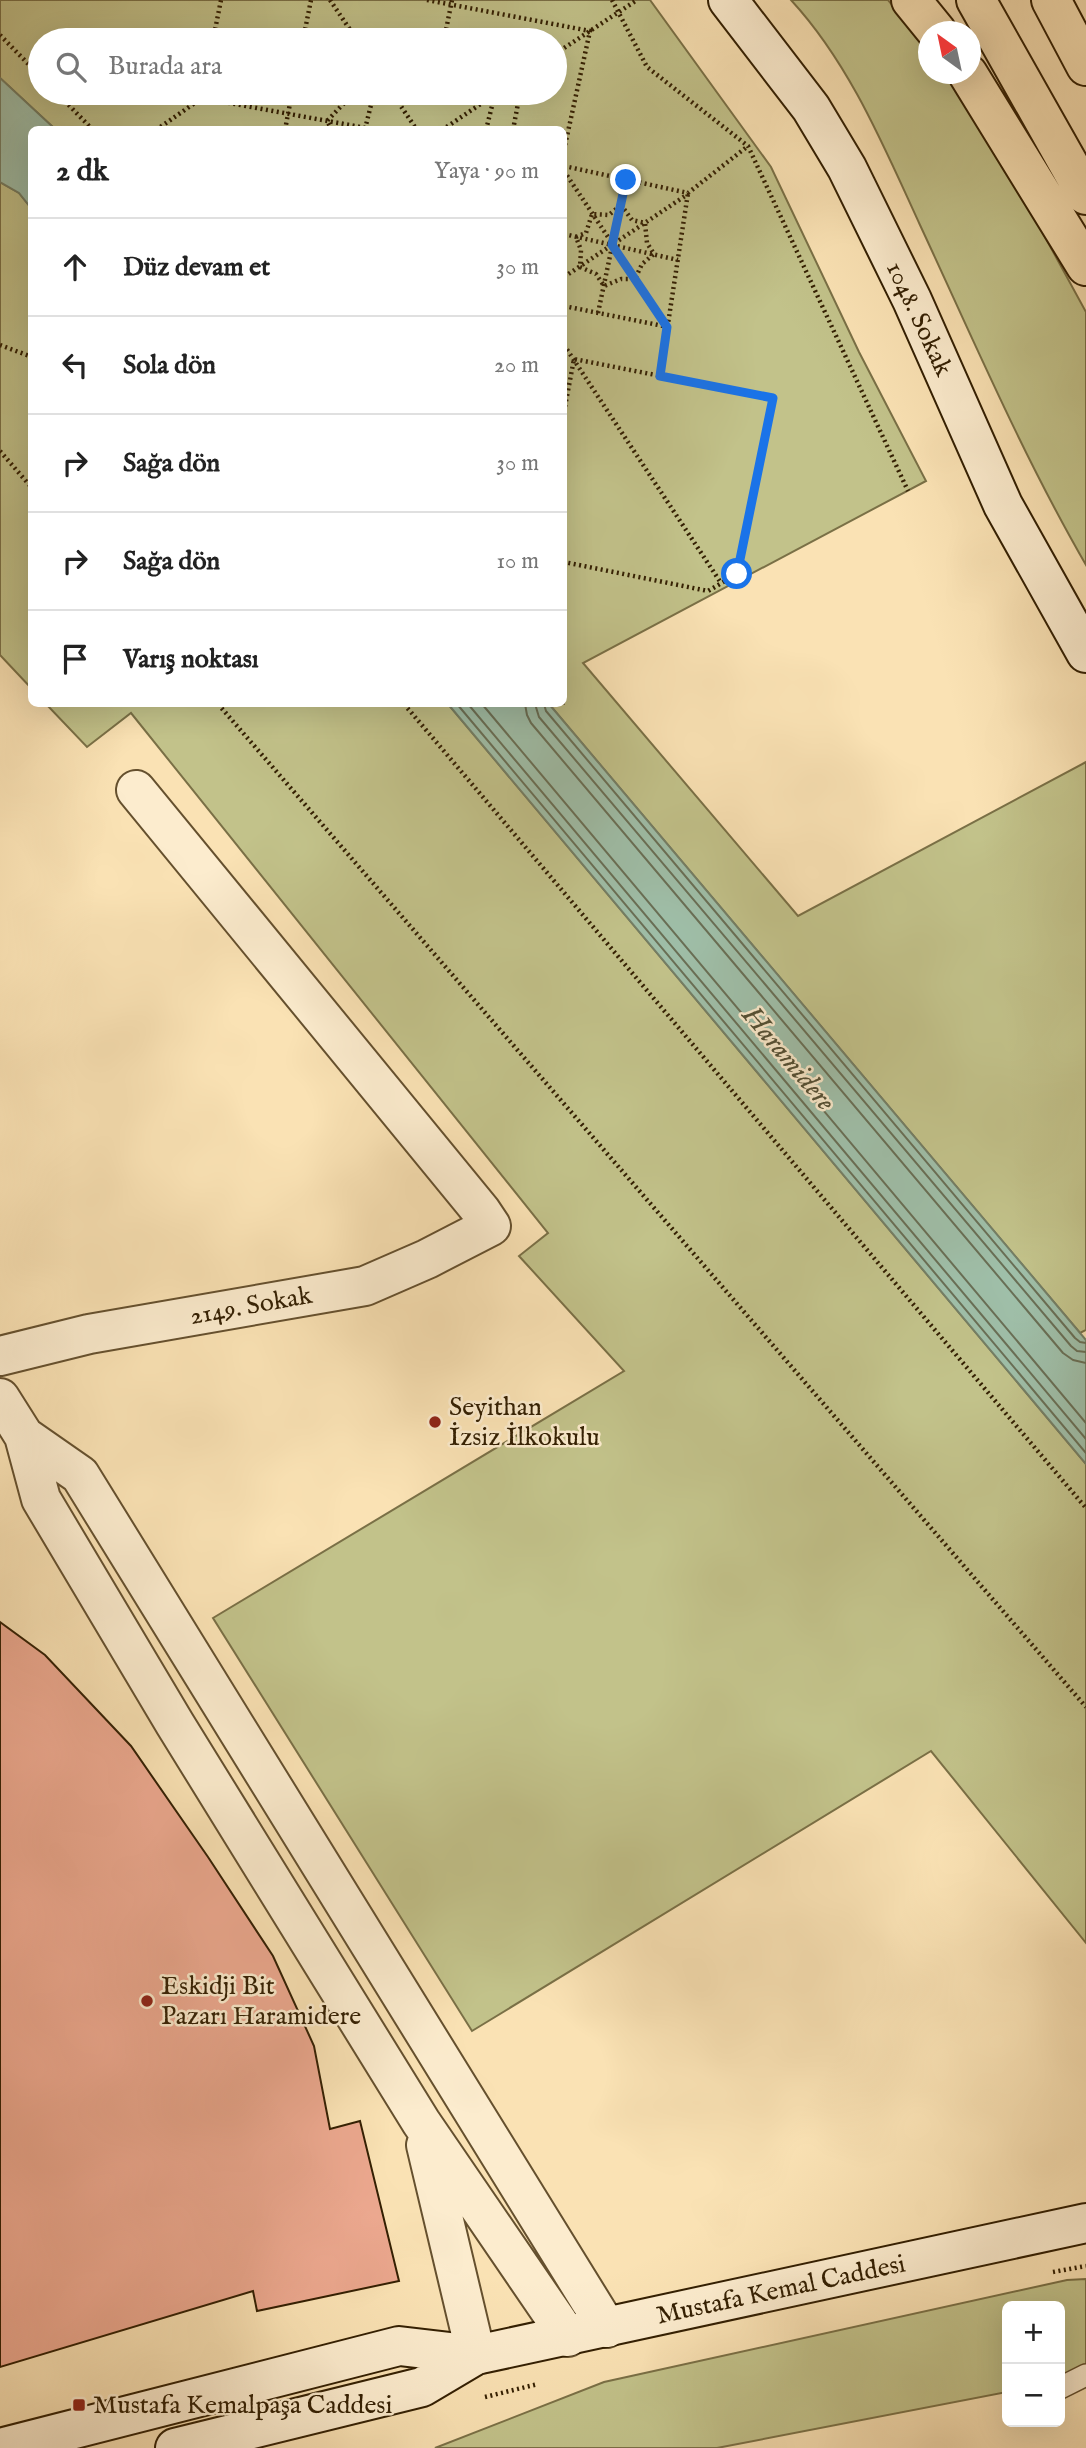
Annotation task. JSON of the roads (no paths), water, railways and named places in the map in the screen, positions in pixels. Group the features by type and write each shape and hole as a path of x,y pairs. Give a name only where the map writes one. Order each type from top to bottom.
{"highway":[{"path":"911,0 928,21"},
{"path":"976,0 1086,195"},
{"path":"1051,0 1086,66"},
{"path":"974,84 1086,266"}],"street":[{"name":"1048. Sokak","path":"728,0 811,108 847,168 912,300 1003,505 1086,653"},
{"name":"2149. Sokak","path":"0,1356 89,1334 365,1286 427,1259 491,1226 136,790"},
{"path":"1,1402 23,1436 41,1499 175,1724 421,2122 568,2337"},
{"path":"23,1436 80,1475 607,2329"},
{"path":"421,2122 476,2355"},
{"name":"Mustafa Kemal Caddesi","path":"0,2448 398,2346 476,2355 607,2329 1086,2223"},
{"name":"Mustafa Kemal Caddesi","path":"175,2448 422,2387 476,2355"}],"lane":[{"path":"1065,2386 1086,2375"}],"water":[{"path":"0,78 52,126 28,126 28,204 19,193 0,182"},
{"name":"Haramidere","path":"451,707 552,707 1086,1340 1086,1464"}],"place":[{"name":"Seyithan İzsiz İlkokulu","path":"435,1422"},
{"name":"Eskidji Bit Pazarı Haramidere","path":"147,2001"},
{"name":"Mustafa Kemalpaşa Caddesi","path":"79,2405"}]}
